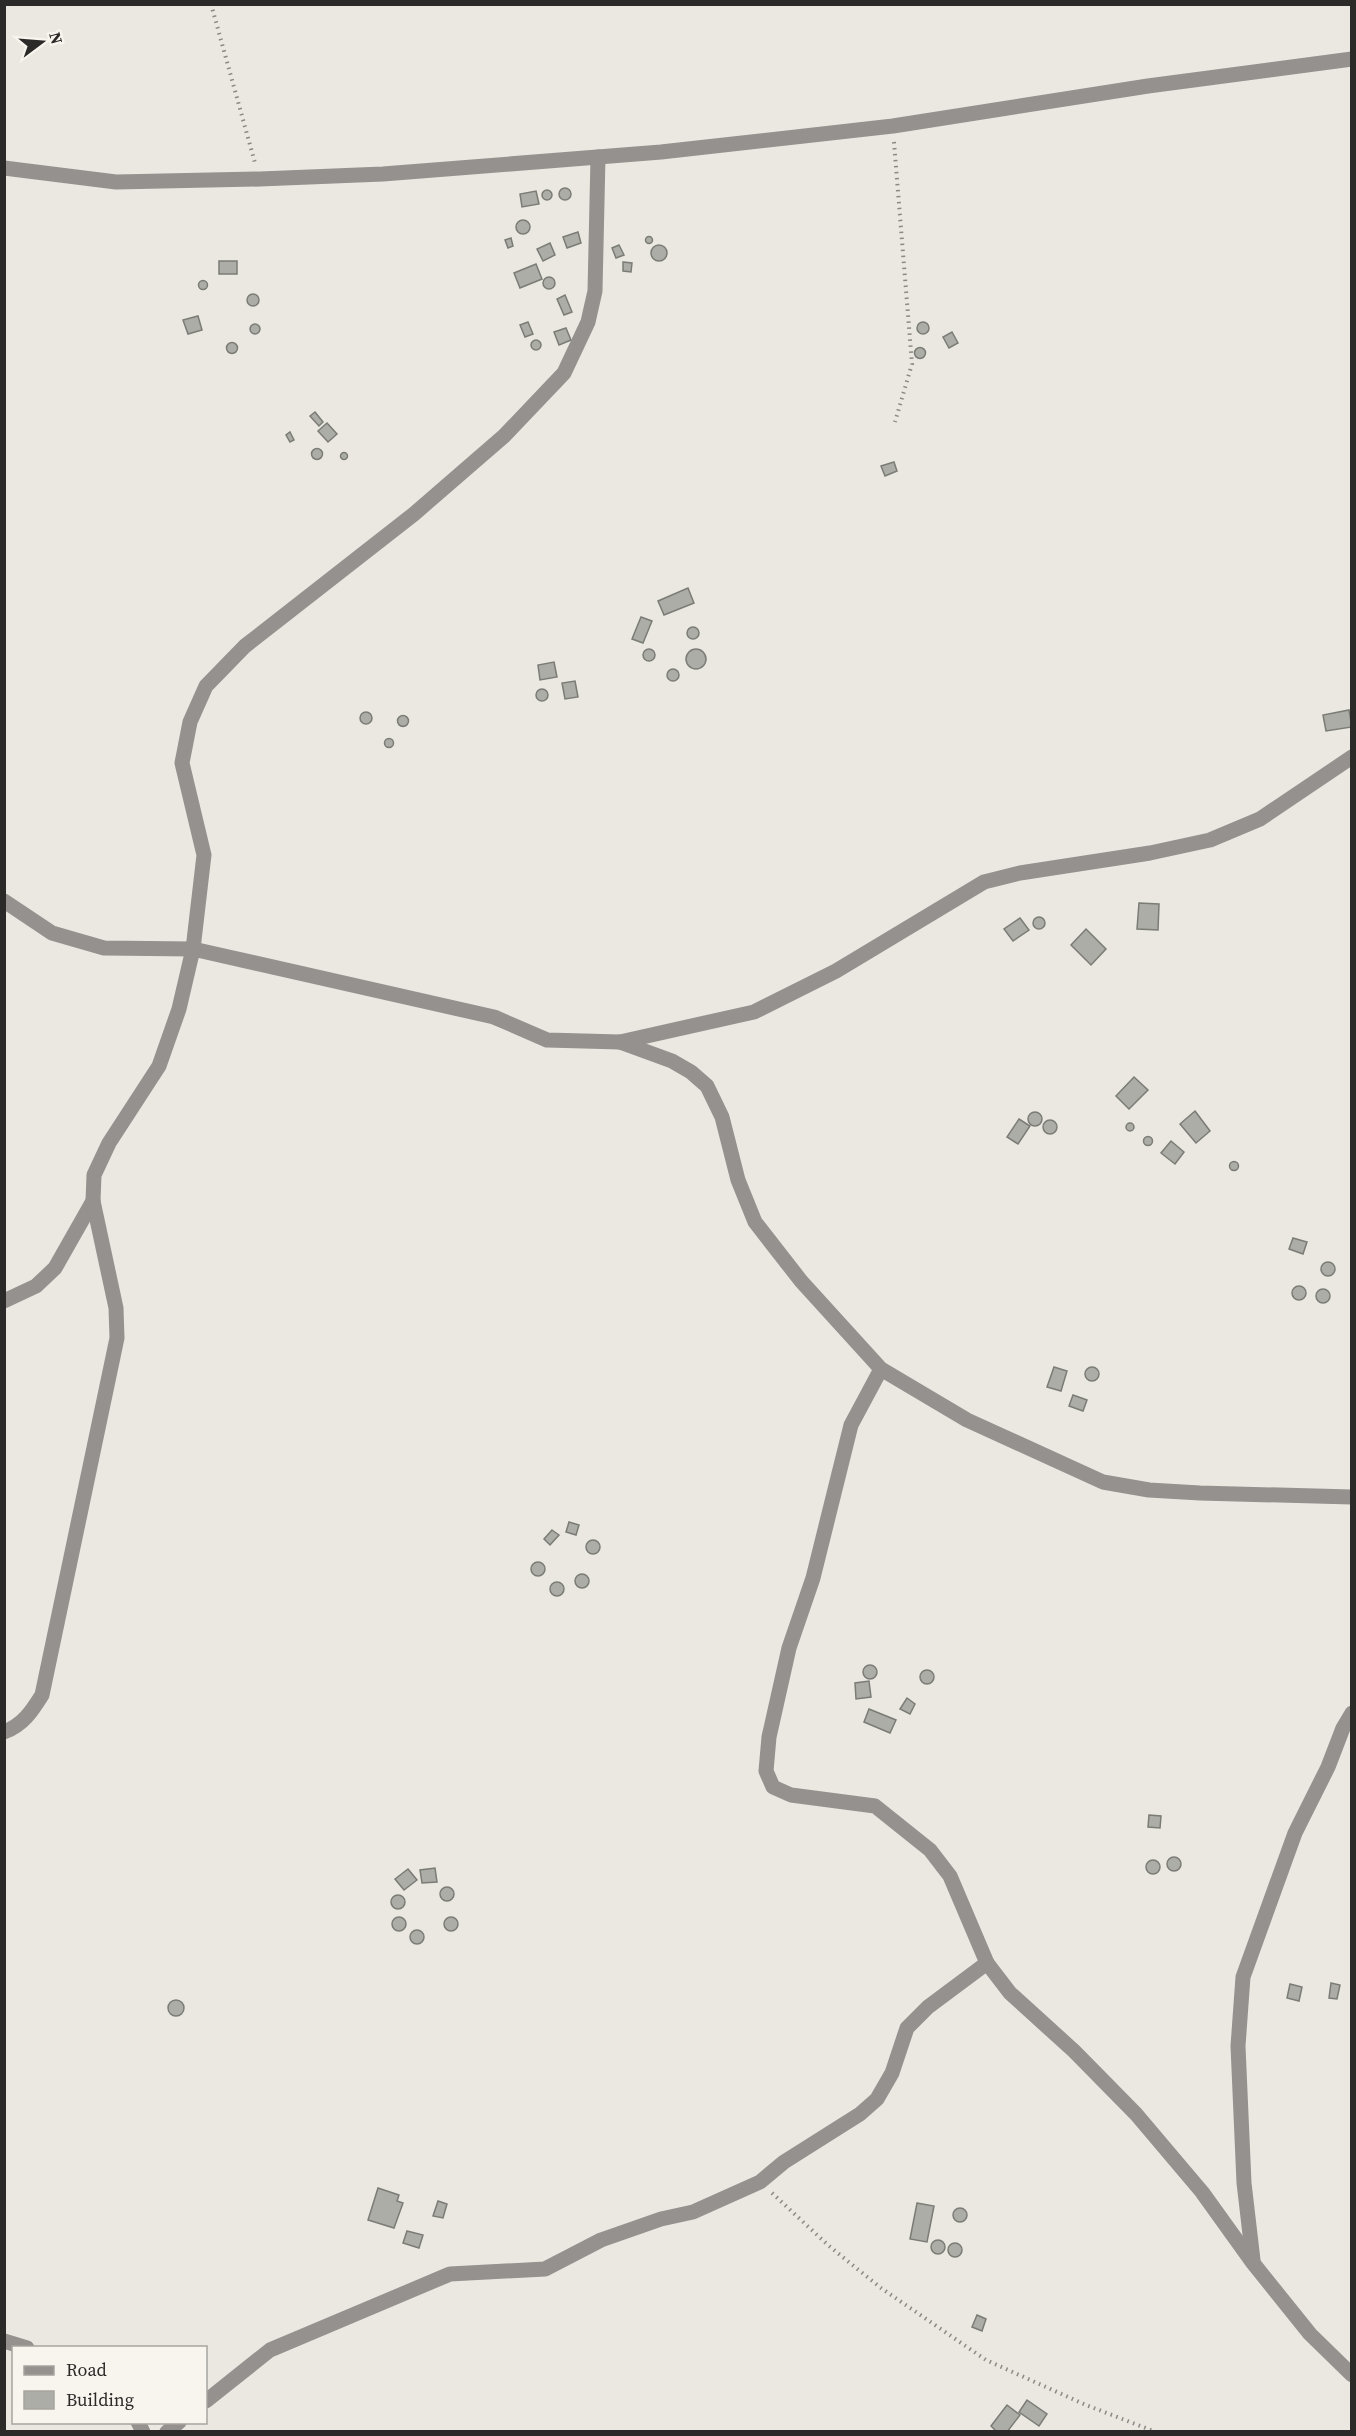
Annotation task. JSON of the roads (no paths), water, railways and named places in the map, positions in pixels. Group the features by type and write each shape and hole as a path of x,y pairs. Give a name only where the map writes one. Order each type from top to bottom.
{"street":[{"path":"4,168 116,182 382,174 598,157 893,126 1148,86 1352,58"},
{"path":"4,1732 13,1729 30,1714 42,1695 117,1338 116,1308 93,1201 94,1175 104,1153 159,1066 179,1009 193,950 204,855 182,763 190,722 206,686 245,646 414,514 504,436 564,373 588,322 595,291 598,157"},
{"path":"4,901 52,933 104,948 193,950 483,1015 547,1040 620,1042 754,1012 836,971 984,882 1020,873 1150,853 1210,840 1260,819 1352,757"},
{"path":"620,1042 672,1061 691,1072 707,1086 722,1117 738,1180 755,1222 801,1281 881,1369 967,1420 1103,1482 1149,1490 1352,1497"},
{"path":"4,1301 36,1286 55,1268 93,1201"},
{"path":"881,1369 851,1425 813,1578 789,1648 769,1737 766,1771 773,1787 791,1795 875,1806 915,1835 950,1876 987,1963 1010,1993 1074,2051 1136,2114 1202,2192 1253,2263 1310,2334 1352,2375"},
{"path":"1253,2263 1244,2182 1238,2046 1243,1977 1295,1833 1328,1767 1342,1728 1352,1713"},
{"path":"207,2400 270,2350 450,2274 545,2269 602,2240 661,2219 693,2212 760,2182 784,2162 860,2114 877,2099 892,2073 908,2028 928,2007 987,1963"},
{"path":"4,2341 20,2346"}]}
